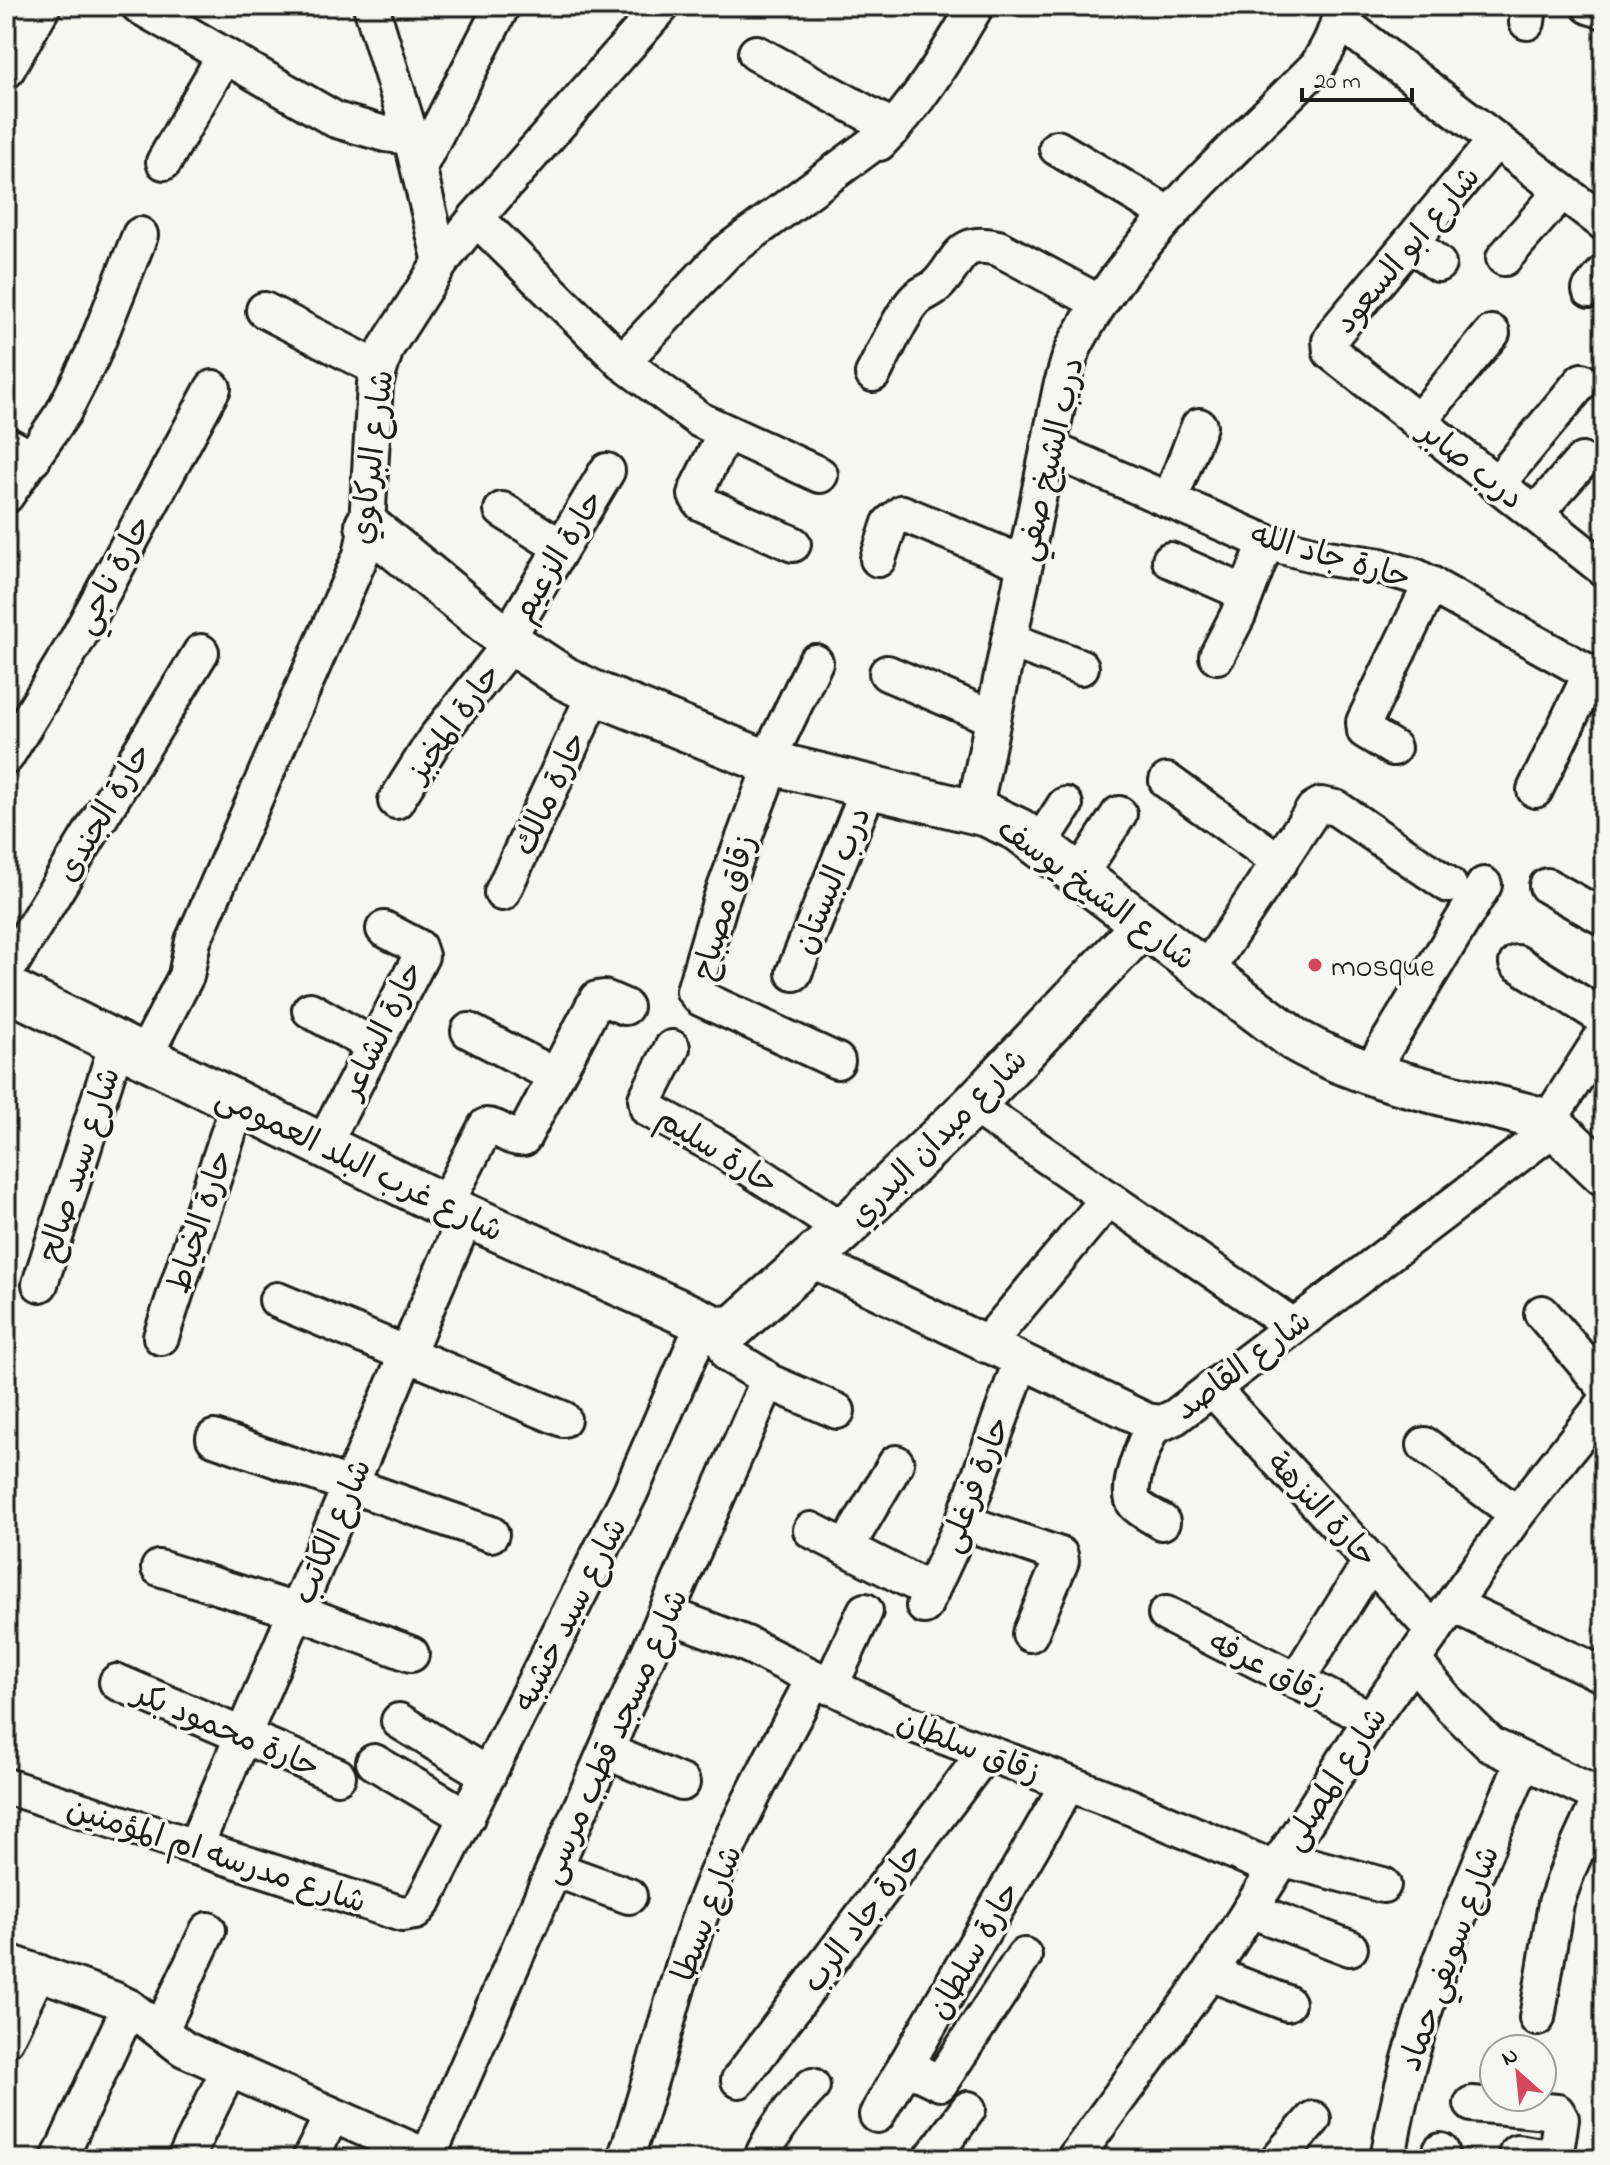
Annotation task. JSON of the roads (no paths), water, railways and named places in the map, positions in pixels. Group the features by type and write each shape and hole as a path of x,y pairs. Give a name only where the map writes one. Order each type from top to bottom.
{"street":[{"path":"6,71 43,6"},
{"path":"371,6 415,152 441,262"},
{"path":"415,152 502,6"},
{"name":"شارع البركاوي","path":"130,1050 186,976 193,941 355,569 367,525 373,401 386,348 441,262 476,218 662,6"},
{"path":"812,194 853,165 894,128 933,79 976,6"},
{"path":"1589,6 1604,11"},
{"path":"161,11 224,56 336,120 373,131 415,152"},
{"path":"1340,13 1604,223"},
{"name":"درب الشيخ صفي","path":"974,812 1061,387 1075,344 1116,280 1170,215 1317,66 1330,45 1340,13"},
{"path":"756,53 894,128"},
{"path":"164,162 224,56"},
{"path":"622,362 725,253 894,128"},
{"name":"شارع ابو السعود","path":"1339,359 1331,352 1330,341 1496,140"},
{"path":"1057,148 1170,215"},
{"path":"1504,258 1562,191"},
{"path":"476,218 622,362 700,420 820,475"},
{"path":"6,496 19,451 63,413 92,356 140,235"},
{"path":"1412,243 1438,264"},
{"path":"873,374 915,300 937,285 957,255 970,247 984,245 998,248 1100,303"},
{"path":"264,310 379,369"},
{"path":"1418,422 1492,333"},
{"name":"درب صابر","path":"1339,359 1604,569"},
{"path":"1497,484 1582,381"},
{"name":"حارة ناجي","path":"6,757 78,638 213,388"},
{"path":"1170,500 1199,426"},
{"path":"725,433 696,495 701,503 793,544"},
{"name":"حارة جاد الله","path":"1048,448 1266,542 1328,558 1399,570 1431,584 1598,677"},
{"path":"1535,514 1582,461"},
{"name":"حارة الزعيم","path":"509,641 607,471"},
{"path":"502,510 561,547"},
{"path":"878,559 890,523 902,513 1025,564"},
{"name":"شارع الشيخ يوسف","path":"367,525 509,641 566,679 769,762 1003,821 1039,845 1295,1040 1369,1074 1523,1114 1551,1125 1604,1174"},
{"path":"1217,656 1238,615 1266,542"},
{"path":"1170,560 1245,593"},
{"path":"1393,748 1365,731 1364,722 1431,584"},
{"path":"1009,640 1081,667"},
{"name":"حارة المخبز","path":"396,801 435,739 509,641"},
{"name":"حارة الجندى","path":"6,972 201,652"},
{"path":"769,762 815,662"},
{"path":"887,673 993,718"},
{"path":"1535,790 1598,677"},
{"name":"حارة مالك","path":"502,893 595,693"},
{"name":"زقاق مصباح","path":"769,762 721,899 694,991 700,998 837,1061"},
{"path":"1167,781 1280,862"},
{"name":"درب البستان","path":"794,973 869,787"},
{"path":"1039,845 1065,805"},
{"path":"1206,971 1314,809 1328,805 1449,885"},
{"path":"1079,876 1119,814"},
{"path":"1369,1074 1484,885"},
{"path":"1547,886 1604,918"},
{"name":"شارع ميدان البدري","path":"711,1325 734,1327 843,1230 973,1105 1143,925"},
{"name":"حارة الشاعر","path":"322,1147 421,953 418,947 384,929"},
{"path":"1517,963 1604,1018"},
{"name":"شارع غرب البلد العمومى","path":"6,988 455,1211 711,1325"},
{"path":"469,1031 556,1076 597,999 604,998 625,1007"},
{"path":"310,1010 374,1046"},
{"name":"شارع القاصد","path":"810,1259 1154,1423 1169,1421 1551,1125 1591,1083 1604,1034"},
{"name":"حارة سليم","path":"672,1048 646,1099 648,1109 719,1148 843,1230"},
{"name":"شارع سيد صالح","path":"40,1284 130,1050"},
{"name":"شارع الكاتب","path":"195,1847 407,1353 485,1128 491,1126 516,1138 523,1138 556,1076"},
{"name":"حارة الخياط","path":"161,1337 238,1104"},
{"path":"973,1105 1293,1326"},
{"path":"986,1345 1108,1199"},
{"path":"277,1300 563,1419"},
{"path":"1542,1313 1604,1386"},
{"path":"711,1325 730,1356 765,1380 837,1411"},
{"name":"شارع سيد خشبه","path":"424,1901 630,1493 711,1325"},
{"name":"حارة فرغلى","path":"846,1548 928,1598 963,1522 1021,1361"},
{"name":"شارع مسجد قطب مرسى","path":"428,2158 608,1752 766,1385 765,1380"},
{"name":"حارة النزهة","path":"1212,1388 1371,1561 1444,1618"},
{"name":"شارع المصلى","path":"1074,2159 1210,1973 1371,1719 1517,1514 1604,1404"},
{"path":"1154,1423 1141,1453 1131,1496 1135,1504 1162,1522"},
{"path":"214,1438 491,1534"},
{"path":"1425,1445 1517,1514"},
{"path":"811,1530 846,1548 896,1463"},
{"path":"963,1522 1060,1555 1061,1561 1030,1634"},
{"path":"1296,1681 1371,1561"},
{"path":"159,1568 296,1611 411,1654"},
{"name":"شارع بسطا","path":"625,2159 707,1896 822,1682 865,1611"},
{"name":"زقاق سلطان","path":"667,1614 746,1644 898,1719 1278,1864 1383,1885"},
{"name":"زقاق عرفه","path":"1166,1614 1371,1719"},
{"path":"1444,1618 1604,1675"},
{"path":"1413,1660 1470,1727 1491,1745 1602,1797 1569,1867 1556,1903 1537,2018"},
{"name":"حارة محمود بكر","path":"117,1682 338,1776"},
{"path":"399,1721 488,1775"},
{"path":"608,1752 682,1783"},
{"name":"حارة جاد الرب","path":"739,2080 985,1753"},
{"path":"374,1762 467,1817"},
{"name":"شارع سويفي حماد","path":"1388,2159 1396,2107 1408,2063 1450,1933 1523,1762"},
{"name":"حارة سلطان","path":"877,2115 1068,1784"},
{"name":"شارع مدرسه ام المؤمنين","path":"6,1786 402,1914 415,1912 424,1901"},
{"path":"554,1869 629,1896"},
{"path":"1250,1910 1350,1948"},
{"path":"161,2030 208,1930"},
{"path":"905,2066 940,2083 1024,1956"},
{"path":"6,1961 129,2007 184,2049 428,2158"},
{"path":"6,2039 38,1972"},
{"path":"1210,1973 1287,2003"},
{"path":"59,2159 129,2007"},
{"path":"185,2159 229,2069"},
{"path":"761,2159 785,2115 812,2086"},
{"path":"1472,2104 1557,2112 1561,2119 1555,2158"},
{"path":"931,2159 968,2109"},
{"path":"310,2159 332,2115"},
{"path":"1278,2159 1313,2119"},
{"path":"1517,2152 1561,2159"}],"place":[{"name":"mosque","path":"1315,965"}]}
